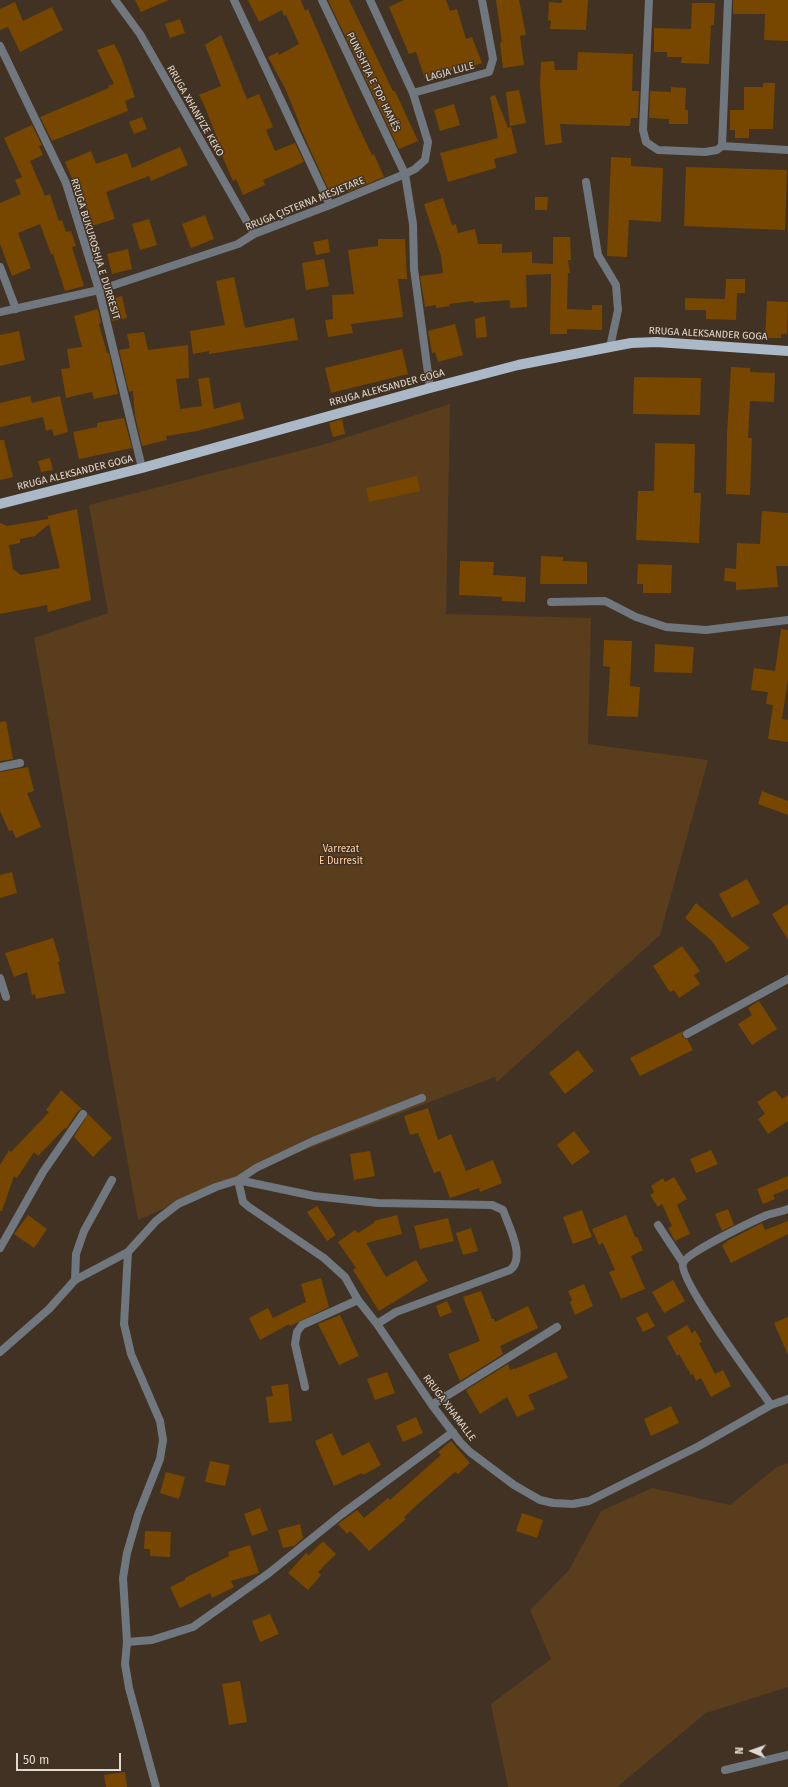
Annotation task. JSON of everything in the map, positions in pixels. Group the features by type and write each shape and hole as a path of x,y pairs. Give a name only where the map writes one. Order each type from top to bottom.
{"main road":[{"name":"RRUGA ALEKSANDER GOGA","path":"0,504 142,468 518,365 610,347 631,343 657,342 788,351"}],"street":[{"name":"RRUGA XHANFIZE KEKO","path":"115,0 140,34 254,234"},
{"path":"234,0 330,206"},
{"name":"PUNISHTJA E TOP HANËS","path":"322,0 405,174 412,224 414,269 430,388"},
{"name":"RRUGA ÇISTERNA MESJETARE","path":"0,312 99,290 238,244 254,234 330,206 415,169 425,160 428,142 413,93 370,0"},
{"name":"LAGJA LULE","path":"413,93 489,72 493,59 482,0"},
{"path":"649,0 643,130 646,142 658,150 705,152 717,150 722,146 788,150"},
{"path":"722,146 728,0"},
{"name":"RRUGA BUKUROSHJA E DURRESIT","path":"0,46 66,183 99,290 142,468"},
{"path":"586,182 598,255 616,285 618,310 610,347"},
{"path":"0,267 16,309"},
{"path":"551,602 605,601 636,617 666,627 706,630 788,620"},
{"path":"0,767 20,763"},
{"path":"0,978 6,997"},
{"path":"688,1034 788,979"},
{"path":"0,1352 49,1309 75,1280 128,1252 156,1221 178,1204 216,1187 238,1180 256,1168 313,1141 422,1098"},
{"path":"0,1248 43,1172 83,1114"},
{"path":"75,1280 76,1254 84,1231 112,1180"},
{"path":"238,1180 314,1196 378,1203 492,1206 503,1210 518,1253 514,1267 510,1270 396,1312 377,1324"},
{"name":"RRUGA XHAMALLE","path":"238,1180 243,1202 334,1267 345,1277 358,1300 377,1324 432,1405 470,1452 490,1468 540,1500 553,1503 573,1504 589,1501 699,1446 771,1405 788,1399"},
{"path":"683,1263 688,1256 712,1242 768,1215 788,1209"},
{"path":"658,1225 683,1263 684,1274 704,1309 771,1405"},
{"path":"128,1252 124,1324 131,1354 160,1421 163,1440 160,1459 138,1515 127,1553 123,1578 127,1642 125,1664 129,1688 156,1787"},
{"path":"305,1387 295,1344 297,1332 302,1325 358,1300"},
{"path":"432,1405 557,1327"},
{"path":"127,1642 152,1640 193,1627 270,1573 342,1514 453,1432"},
{"path":"724,1770 788,1755"}],"green space":[{"name":"Varrezat E Durresit","path":"450,404 446,614 591,618 588,744 708,760 660,935 497,1082 495,1077 237,1176 138,1220 34,638 108,613 89,505 329,443"},
{"path":"788,1463 788,1687 706,1713 617,1787 508,1787 491,1704 551,1659 530,1610 569,1570 601,1511 652,1488 730,1505 777,1467"}],"building":[{"path":"135,0 169,0 141,12"},
{"path":"248,0 302,0 301,1 305,11 308,9 354,117 372,155 374,154 384,177 348,192 345,186 330,193 299,125 286,90 268,57 278,52 279,55 299,44 286,15 284,16 282,10 259,22"},
{"path":"328,0 349,0 393,91 395,91 418,141 399,149"},
{"path":"404,0 446,0 450,11 457,9 466,39 472,37 482,63 463,70 462,67 425,79 416,52 409,54 389,7"},
{"path":"496,0 519,0 526,35 520,36 524,65 503,68 500,43 502,42"},
{"path":"562,0 588,0 586,30 550,29 551,21 548,20 549,2 562,3"},
{"path":"733,0 788,0 788,41 764,40 765,14 733,14"},
{"path":"15,2 23,21 52,7 63,30 20,52 8,27 0,30 0,9"},
{"path":"692,3 715,3 714,25 711,25 709,64 681,63 682,57 667,57 667,52 654,52 654,28 691,29"},
{"path":"180,19 185,33 170,38 165,24"},
{"path":"221,35 247,99 259,94 273,127 266,130 275,151 295,143 304,162 263,180 265,185 243,195 236,179 233,181 199,95 221,86 205,45"},
{"path":"114,44 121,57 135,97 125,101 128,111 52,141 40,117 109,88 108,86 114,84 97,50"},
{"path":"578,52 633,54 632,91 639,91 638,118 631,118 630,126 560,124 562,143 545,145 540,85 541,62 554,61 555,70 577,70"},
{"path":"763,83 775,83 773,129 749,129 749,138 735,138 735,130 730,130 730,110 744,110 744,87 763,87"},
{"path":"671,87 686,88 685,110 688,110 688,124 669,124 669,119 649,118 650,91 671,92"},
{"path":"519,90 526,123 510,126 506,92"},
{"path":"495,95 508,128 511,127 517,153 494,159 496,168 448,182 440,153 498,138 490,97"},
{"path":"454,104 460,125 440,131 434,110"},
{"path":"142,117 147,129 134,134 129,122"},
{"path":"32,125 42,145 39,146 43,155 30,161 45,196 50,194 59,221 62,220 66,232 71,231 76,246 72,247 84,286 65,291 53,254 51,254 40,224 18,233 31,268 12,276 0,244 0,203 21,194 15,180 22,177 4,138"},
{"path":"180,147 188,165 151,181 149,176 106,192 115,219 92,226 80,189 77,190 65,162 91,151 96,164 127,153 132,168"},
{"path":"611,157 631,158 631,166 663,168 661,222 629,220 627,257 607,256"},
{"path":"686,167 787,170 785,230 684,226"},
{"path":"535,197 548,197 547,210 535,210"},
{"path":"443,198 452,225 456,224 458,233 475,229 478,244 502,244 502,253 532,252 532,263 553,264 553,237 570,237 571,260 568,260 570,273 568,273 567,309 592,310 592,305 602,305 602,330 567,329 567,334 550,334 551,274 526,275 527,307 510,308 510,301 508,300 474,303 473,301 449,304 450,306 436,308 436,305 425,307 420,276 443,273 441,256 424,204"},
{"path":"205,215 214,239 191,248 182,224"},
{"path":"149,219 157,245 140,250 132,224"},
{"path":"328,239 330,252 316,255 313,242"},
{"path":"378,239 405,239 407,279 398,279 403,317 351,324 353,333 328,337 325,320 333,319 332,295 354,294 348,250 378,246"},
{"path":"128,249 132,269 112,274 107,254"},
{"path":"324,259 329,286 306,290 302,263"},
{"path":"234,277 245,328 294,318 298,340 209,354 209,351 193,354 190,331 225,325 216,281"},
{"path":"726,279 745,279 745,293 737,293 736,320 706,319 706,310 685,310 685,298 725,299"},
{"path":"122,296 127,318 112,321 109,307 111,306 110,299"},
{"path":"767,301 788,302 787,334 781,334 781,338 765,338"},
{"path":"98,309 101,323 99,324 107,353 109,353 118,394 94,399 92,392 66,398 61,369 70,368 67,349 82,347 74,316"},
{"path":"485,316 487,337 476,338 475,319"},
{"path":"455,324 463,355 438,362 435,352 432,353 428,331"},
{"path":"19,331 25,360 0,366 0,335"},
{"path":"144,332 148,350 188,345 189,378 176,379 180,409 202,406 198,379 209,377 214,409 240,402 244,419 197,431 166,436 167,440 142,446 135,416 133,391 129,392 119,350 130,348 127,334"},
{"path":"402,349 408,374 331,393 325,368"},
{"path":"731,367 750,368 750,372 775,373 774,402 750,401 748,438 752,438 750,495 726,494 727,435"},
{"path":"634,377 701,378 700,415 633,414"},
{"path":"30,396 32,403 60,396 68,432 54,436 52,429 46,431 43,417 0,427 0,403"},
{"path":"124,418 132,448 79,459 73,432 97,427 97,423"},
{"path":"342,419 345,434 333,437 329,423"},
{"path":"0,440 4,440 13,477 0,480"},
{"path":"655,443 695,444 694,493 701,493 699,543 636,540 638,491 654,491"},
{"path":"50,458 53,470 41,472 38,461"},
{"path":"417,476 420,491 369,502 366,488"},
{"path":"77,509 91,600 48,612 47,605 0,614 0,523 7,526 48,519 48,516","holes":["49,524 60,568 21,575 13,569 9,545 20,543 20,539 35,536"]},
{"path":"762,511 788,513 788,566 776,566 778,587 736,590 736,582 724,581 725,568 736,569 737,543 760,544"},
{"path":"541,556 563,557 563,561 587,562 587,584 540,584"},
{"path":"460,561 494,562 493,575 526,577 525,602 502,601 502,597 459,595"},
{"path":"638,564 672,565 671,593 643,593 643,584 637,584"},
{"path":"781,629 788,630 788,679 782,719 788,720 788,742 768,739 773,705 766,704 768,692 751,690 754,668 775,671"},
{"path":"604,640 632,641 630,686 640,687 638,717 607,716 610,667 603,666"},
{"path":"655,644 694,647 692,673 654,672"},
{"path":"6,721 13,759 0,761 0,722"},
{"path":"28,767 34,791 27,793 41,827 16,838 12,830 9,831 0,811 0,772"},
{"path":"762,791 788,801 788,815 758,804"},
{"path":"12,872 17,893 0,898 0,875"},
{"path":"747,879 760,903 732,918 719,894"},
{"path":"696,903 750,948 726,963 712,941 685,918"},
{"path":"788,904 788,940 772,914"},
{"path":"53,938 60,961 58,962 65,993 36,999 35,994 32,995 27,972 14,977 5,953"},
{"path":"682,946 700,971 694,975 700,984 679,998 674,990 670,992 653,966"},
{"path":"759,1001 777,1029 752,1045 738,1024 752,1015 748,1008"},
{"path":"683,1031 682,1037 687,1039 693,1050 640,1076 630,1058"},
{"path":"578,1050 594,1071 565,1094 549,1073"},
{"path":"61,1090 82,1109 78,1111 66,1129 65,1128 38,1156 34,1152 17,1178 14,1176 2,1211 0,1211 0,1165 9,1150 11,1152 49,1112 46,1110"},
{"path":"775,1090 782,1099 788,1095 788,1121 768,1134 758,1119 765,1114 757,1102"},
{"path":"428,1108 438,1140 451,1134 466,1171 493,1160 502,1183 480,1192 479,1188 450,1198 440,1171 434,1173 418,1133 410,1135 404,1116"},
{"path":"88,1114 112,1138 93,1157 74,1137"},
{"path":"574,1131 590,1152 572,1165 557,1145"},
{"path":"711,1150 718,1164 696,1173 690,1159"},
{"path":"370,1151 375,1176 354,1180 350,1154"},
{"path":"788,1176 788,1189 773,1195 775,1199 763,1204 757,1189"},
{"path":"674,1177 687,1199 677,1205 690,1234 675,1241 668,1228 672,1226 662,1204 658,1207 650,1195 654,1192 651,1186 663,1178 665,1182"},
{"path":"317,1206 336,1235 327,1241 307,1212"},
{"path":"728,1209 734,1225 722,1231 715,1214"},
{"path":"582,1210 592,1237 573,1244 563,1217"},
{"path":"28,1215 47,1229 34,1248 14,1234"},
{"path":"397,1215 402,1234 366,1243 386,1277 416,1260 428,1281 379,1311 353,1270 356,1268 338,1242 355,1230 358,1233 374,1223 374,1221"},
{"path":"626,1215 635,1237 637,1237 643,1250 631,1256 645,1289 621,1299 609,1272 615,1270 603,1243 599,1245 592,1229"},
{"path":"448,1218 454,1241 420,1249 414,1226"},
{"path":"788,1221 788,1234 731,1263 722,1245 727,1241 762,1223 765,1230"},
{"path":"471,1228 478,1251 463,1255 456,1233"},
{"path":"321,1278 329,1307 290,1326 289,1324 260,1340 249,1318 268,1308 273,1318 306,1302 301,1284"},
{"path":"673,1280 685,1301 664,1313 652,1292"},
{"path":"584,1284 593,1306 575,1315 570,1302 572,1300 568,1291"},
{"path":"481,1291 492,1319 494,1319 495,1322 528,1306 538,1328 500,1346 503,1354 460,1381 448,1354 480,1341 463,1297"},
{"path":"447,1301 452,1312 440,1317 436,1306"},
{"path":"647,1312 655,1326 643,1332 636,1318"},
{"path":"340,1315 359,1356 339,1365 318,1324"},
{"path":"788,1317 788,1355 774,1323"},
{"path":"687,1325 692,1333 695,1330 702,1342 699,1343 715,1374 723,1370 731,1386 711,1397 701,1378 696,1381 679,1354 677,1356 667,1337"},
{"path":"556,1352 568,1378 528,1395 535,1409 517,1417 507,1397 480,1414 466,1390 508,1364 510,1370 515,1369"},
{"path":"387,1372 395,1393 375,1400 367,1379"},
{"path":"288,1384 292,1421 269,1423 266,1397 273,1396 271,1386"},
{"path":"671,1406 679,1423 651,1436 644,1419"},
{"path":"416,1417 423,1433 403,1442 396,1426"},
{"path":"332,1433 342,1456 369,1442 381,1465 363,1475 362,1473 334,1486 315,1441"},
{"path":"451,1441 470,1463 458,1474 455,1472 419,1503 404,1517 406,1519 369,1551 350,1531 347,1534 338,1524 357,1510 364,1518 388,1498 390,1500 441,1455 438,1452"},
{"path":"210,1461 230,1465 225,1486 205,1482"},
{"path":"166,1472 185,1477 179,1499 160,1493"},
{"path":"260,1508 268,1530 252,1536 244,1514"},
{"path":"522,1513 543,1520 537,1538 516,1531"},
{"path":"300,1524 303,1538 294,1546 283,1548 278,1530"},
{"path":"145,1531 171,1532 170,1557 150,1556 150,1549 144,1549"},
{"path":"323,1541 336,1554 318,1572 321,1575 308,1590 288,1573 307,1552 308,1556"},
{"path":"250,1545 259,1573 231,1581 234,1587 212,1598 210,1593 180,1608 170,1587 229,1556 228,1552"},
{"path":"270,1614 279,1634 260,1642 252,1621"},
{"path":"240,1681 247,1722 229,1725 222,1684"},
{"path":"125,1772 127,1787 106,1787 104,1775"}]}
